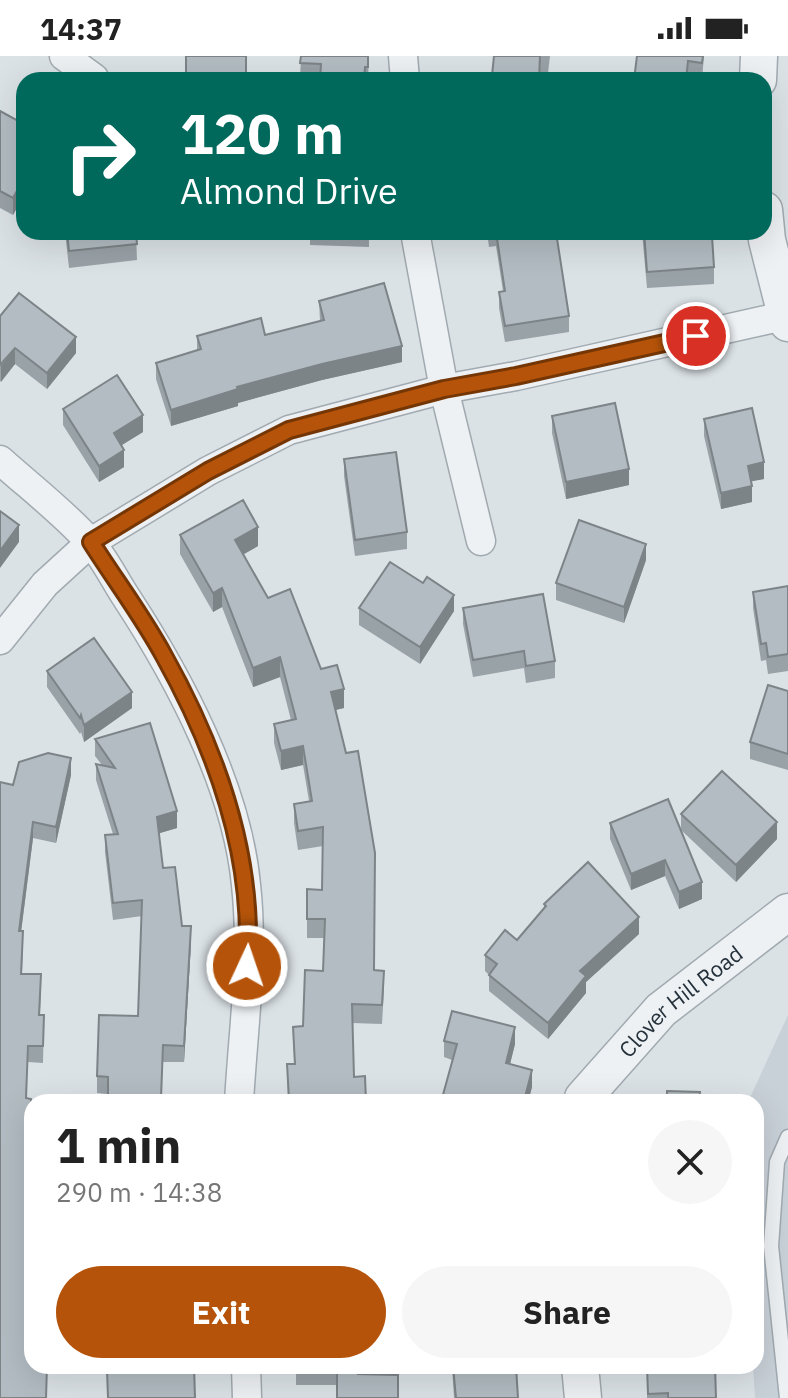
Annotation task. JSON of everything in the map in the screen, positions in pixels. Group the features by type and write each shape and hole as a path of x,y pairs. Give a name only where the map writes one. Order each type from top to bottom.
{"street":[{"path":"64,56 86,72"},
{"path":"416,240 444,389 481,541"},
{"path":"0,640 45,584 91,542 208,471 289,430 444,389 787,318 767,240"},
{"path":"0,460 91,542 163,654 191,709 232,816 246,882 249,934 239,1094"},
{"name":"Clover Hill Road","path":"587,1094 661,1010 788,912"},
{"path":"246,1374 247,1398"},
{"path":"581,1374 583,1398"}],"lane":[{"path":"787,1398 771,1246 777,1162 788,1137"}],"shaded area":[{"path":"788,1015 788,1398 755,1398 754,1374 764,1374 764,1094 752,1094"}],"building":[{"path":"186,56 246,56 246,72 186,72"},
{"path":"301,56 368,56 365,72 320,72 321,64 300,63"},
{"path":"494,56 540,56 539,72 492,72"},
{"path":"637,56 703,56 702,63 688,61 687,72 635,72"},
{"path":"0,111 16,120 16,193 13,198 0,191"},
{"path":"68,240 137,240 137,244 69,251"},
{"path":"497,240 557,240 569,316 505,326 499,292 505,291"},
{"path":"645,240 712,240 714,267 647,272"},
{"path":"384,283 402,346 237,387 171,410 156,363 201,349 197,336 261,318 265,335 324,320 319,301"},
{"path":"19,293 76,337 47,373 15,348 0,365 0,316"},
{"path":"117,375 143,415 114,433 124,450 99,466 63,409"},
{"path":"615,403 629,469 566,482 552,416"},
{"path":"752,408 764,462 748,466 752,486 721,493 704,419"},
{"path":"396,452 407,532 355,540 344,459"},
{"path":"243,500 258,527 235,540 268,598 290,589 321,669 337,665 344,689 331,692 346,753 358,751 375,853 374,970 384,971 382,1005 352,1004 354,1077 365,1076 366,1094 289,1094 287,1064 295,1064 293,1027 303,1026 305,970 323,971 325,919 307,919 307,889 322,890 323,827 298,831 294,804 312,801 303,746 281,751 274,724 296,719 280,657 253,668 222,588 213,593 180,535"},
{"path":"0,511 19,525 0,551"},
{"path":"579,520 646,544 624,607 556,583"},
{"path":"390,562 423,583 427,577 454,595 420,647 359,608"},
{"path":"788,586 788,654 768,657 766,643 761,644 753,592"},
{"path":"543,594 555,661 526,666 524,651 473,660 463,608"},
{"path":"94,638 132,692 84,725 81,715 80,718 47,671"},
{"path":"768,685 788,691 788,754 750,742"},
{"path":"150,723 177,811 157,817 163,868 175,867 182,926 191,926 184,1046 163,1045 161,1094 108,1094 108,1077 97,1076 99,1015 138,1016 142,900 113,903 105,835 118,834 96,764 115,768 95,739"},
{"path":"48,753 71,758 56,827 33,822 19,931 23,931 21,974 41,974 39,1015 44,1015 43,1046 28,1046 24,1094 24,1374 47,1374 46,1398 0,1398 0,782 13,785 19,762"},
{"path":"722,771 777,822 736,865 681,814"},
{"path":"668,799 702,882 679,892 665,860 631,874 610,823"},
{"path":"588,862 639,917 580,971 586,976 548,1023 489,975 497,964 485,955 505,930 517,940 546,906 544,904"},
{"path":"452,1011 515,1027 506,1063 532,1070 526,1094 443,1094 457,1044 444,1041"},
{"path":"667,1091 700,1092 700,1094 667,1094"},
{"path":"107,1374 194,1374 195,1398 108,1398"},
{"path":"337,1374 398,1375 398,1398 337,1398"},
{"path":"454,1374 516,1374 518,1398 456,1398"},
{"path":"647,1374 715,1374 716,1398 668,1398 668,1393 648,1394"}],"route":[{"path":"247,966 246,882 232,816 221,783 191,709 163,654 91,542 208,471 289,430 444,389 696,336"}]}
